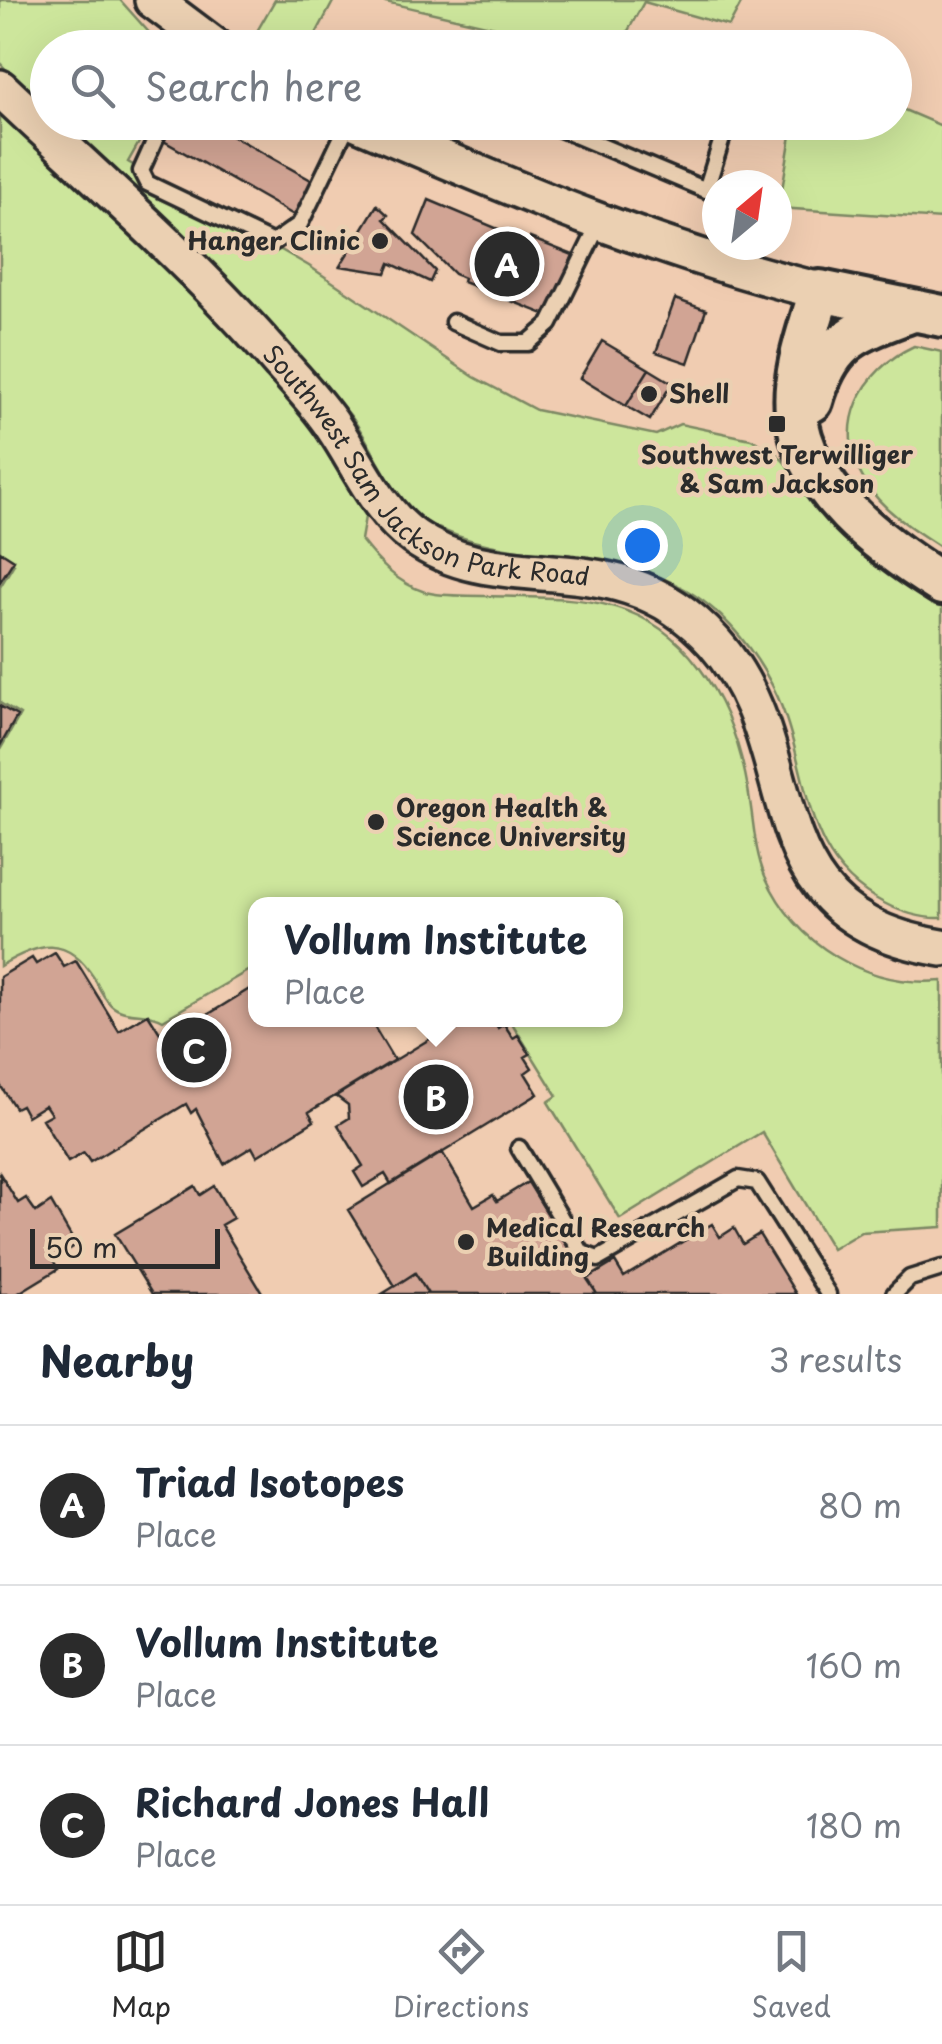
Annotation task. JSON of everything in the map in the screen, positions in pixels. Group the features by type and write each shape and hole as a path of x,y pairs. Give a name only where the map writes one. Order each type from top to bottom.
{"main road":[{"path":"927,313 820,291 796,387 802,438 812,466 840,502 886,545 942,584"},
{"path":"802,438 820,374 838,344 927,313"}],"street":[{"path":"153,0 191,30"},
{"name":"Southwest Sam Jackson Park Road","path":"0,88 30,117"},
{"name":"Southwest Sam Jackson Park Road","path":"54,140 250,327 331,423 380,502 411,535 429,547 475,562 602,576 637,587 662,600 710,637 741,681 765,736 786,821 816,879 862,922 896,938 942,948"},
{"path":"422,140 600,222 708,260 820,291"}],"lane":[{"path":"153,140 141,171 147,183 273,243 300,224 340,140"},
{"path":"587,140 706,190 721,140"},
{"path":"453,322 502,343 528,343 550,324 600,222"},
{"path":"520,1148 582,1254 598,1259 738,1179 758,1182 828,1294"},
{"path":"894,1294 910,1278 942,1268"}],"green space":[{"path":"0,0 120,0 147,30 30,30 30,96 0,63"},
{"path":"275,0 334,0 318,30 258,30"},
{"path":"377,0 743,0 729,26 644,2 628,30 508,30"},
{"name":"Oregon Health & Science University","path":"0,109 254,353 298,403 366,511 361,540 397,577 415,588 440,595 603,604 654,624 699,667 719,698 739,748 757,848 778,901 815,941 861,969 914,981 942,981 942,1227 861,1232 832,1249 762,1132 620,1219 548,1102 557,1096 514,1027 623,1027 623,897 248,897 248,971 163,1020 111,1005 84,964 63,949 40,948 0,966 0,750 20,715 0,703 0,587 14,564 0,555"},
{"path":"912,113 942,126 942,219 792,209 792,170 785,170 790,140 912,140"},
{"path":"73,140 140,140 128,162 309,266 474,377 536,410 656,435 680,424 751,439 776,453 850,534 942,599 942,918 912,914 884,903 858,886 838,866 814,819 792,738 772,685 721,616 687,591 652,574 466,539 417,515 395,489 350,415 317,376"},
{"path":"914,346 942,352 942,548 900,519 872,492 855,461 851,441 857,402 867,385 896,356"}],"building":[{"path":"162,140 240,140 318,184 299,218"},
{"path":"429,200 529,242 530,238 573,255 549,316 463,282 464,278 454,274 415,235"},
{"name":"Hanger Clinic","path":"377,205 388,215 384,219 435,271 430,282 390,263 386,273 340,266"},
{"name":"Shell","path":"675,299 706,310 688,363 656,352"},
{"name":"Shell","path":"602,341 649,369 626,406 580,378"},
{"name":"Shell","path":"649,369 672,383 650,420 626,406"},
{"path":"0,551 14,560 0,582"},
{"path":"0,706 17,716 0,746"},
{"path":"55,953 64,967 76,961 119,1031 148,1014 165,1041 248,990 248,1027 374,1027 394,1060 309,1112 314,1121 257,1156 252,1147 224,1164 196,1109 191,1113 186,1104 90,1162 84,1153 68,1162 42,1119 51,1114 45,1105 27,1116 21,1105 15,1108 0,1085 0,977 32,958 36,964"},
{"path":"449,1027 506,1027 513,1038 518,1035 530,1054 525,1057 532,1068 525,1073 538,1094 391,1184 385,1174 363,1187 354,1172 363,1166 338,1125 349,1118 348,1105 336,1096"},
{"name":"Medical Research Building","path":"442,1152 474,1206 493,1195 497,1201 528,1182 597,1294 428,1294 415,1273 395,1286 348,1210"},
{"path":"0,1174 18,1203 26,1198 36,1212 51,1202 76,1245 53,1260 58,1269 17,1294 0,1294"},
{"path":"195,1186 200,1195 214,1186 233,1218 221,1225 263,1294 152,1294 115,1234"},
{"path":"712,1224 720,1237 734,1228 743,1244 759,1234 796,1294 597,1294 587,1279 615,1262 624,1277"},
{"path":"415,1273 428,1294 382,1294 395,1286"}],"place":[{"name":"Hanger Clinic","path":"380,241"},
{"name":"Triad Isotopes","path":"507,264"},
{"name":"Shell","path":"649,394"},
{"name":"Southwest Terwilliger & Sam Jackson","path":"777,424"},
{"name":"Oregon Health & Science University","path":"376,822"},
{"name":"Richard Jones Hall","path":"194,1050"},
{"name":"Vollum Institute","path":"436,1097"},
{"name":"Medical Research Building","path":"466,1242"}]}
